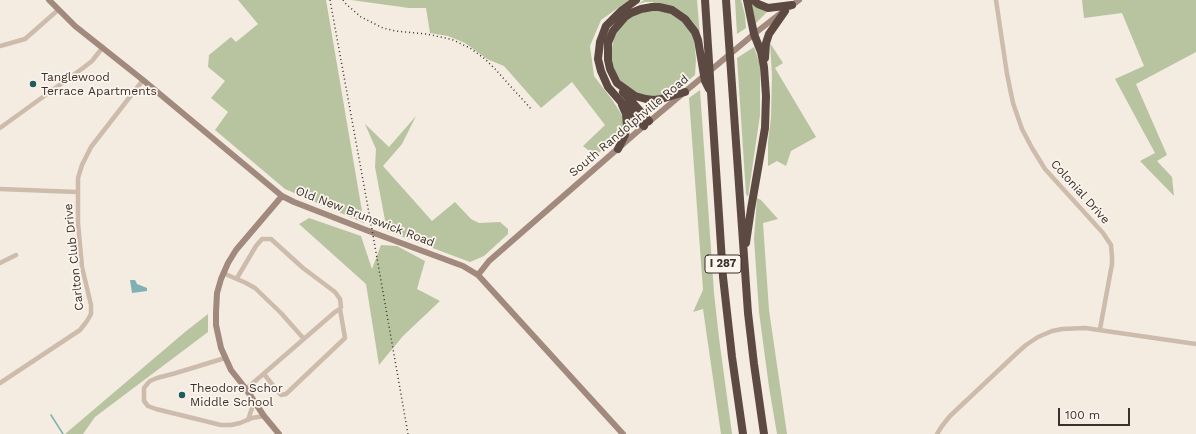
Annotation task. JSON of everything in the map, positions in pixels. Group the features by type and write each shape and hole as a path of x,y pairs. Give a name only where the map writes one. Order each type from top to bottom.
{"highway":[{"path":"636,0 621,11 606,26 600,42 598,59 602,75 608,87 623,104 647,124"},
{"path":"705,0 705,51"},
{"name":"I 287","path":"726,0 744,262 754,364 764,434"},
{"path":"744,262 751,209 765,128 766,96 764,67 761,52 754,34 747,0"},
{"path":"753,0 768,8 792,5"},
{"path":"647,124 620,89 610,69 608,60 608,43 613,31 631,12 652,7 665,8 672,10 686,19 705,51"},
{"path":"764,67 766,43 769,34 785,11"},
{"name":"I 287","path":"705,51 705,81 711,93 723,277 743,434"},
{"path":"617,83 635,96 646,99 661,99 685,92"},
{"path":"618,149 625,135 627,126 626,114 621,102"}],"main road":[{"name":"Old New Brunswick Road","path":"49,0 75,26 103,47 282,196 366,230 463,266 478,275 623,434"},
{"name":"South Randolphville Road","path":"478,275 489,261 647,124 754,34 799,0"},
{"path":"279,434 231,370 218,337 216,312 217,293 223,273 236,250 282,196"}],"street":[{"name":"Colonial Drive","path":"996,0 1008,80 1013,103 1022,130 1045,169 1103,233 1111,245 1112,264 1100,329"},
{"path":"0,46 25,39 58,10"},
{"path":"0,128 92,61 103,47"},
{"name":"Carlton Club Drive","path":"0,383 80,330 91,314 90,299 82,268 78,223 78,178 82,165 91,147 143,80"},
{"path":"0,189 77,192"},
{"path":"237,278 256,246 262,239 272,239 303,268 335,292 340,299 340,309 345,338 286,394 282,395 279,393 264,374"},
{"path":"0,263 16,255"},
{"path":"223,273 237,278 255,288 281,313 304,340"},
{"path":"246,389 340,309"},
{"path":"937,434 950,416 1018,352 1032,340 1057,329 1100,329 1196,344"},
{"path":"225,358 150,381 144,388 144,401 148,406 156,409 221,426 240,424 248,420 264,416"},
{"path":"248,420 254,402"}],"green space":[{"path":"238,0 326,0 364,223 285,189 215,130 228,112 211,98 225,81 208,67 209,55 231,37 236,42 258,24"},
{"path":"351,0 629,0 601,20 590,46 594,76 623,117 623,128 596,156 583,146 605,125 572,82 541,108 504,66 487,59 465,43 448,36 430,33 426,8 409,8"},
{"path":"644,0 697,0 700,37 693,24 653,4 653,2 638,4"},
{"path":"735,0 741,0 745,15 746,28 737,34"},
{"path":"750,0 759,8 767,12 756,23 755,22"},
{"path":"1082,0 1196,0 1196,52 1136,84 1167,155 1157,161 1172,177 1174,196 1140,161 1155,153 1115,79 1144,66 1122,13 1084,18"},
{"path":"649,10 661,10 673,14 689,28 694,38 696,60 695,75 681,87 667,95 658,97 638,94 621,81 614,71 611,53 617,31 628,18 637,13"},
{"path":"770,43 783,63 775,68 816,137 791,151 786,166 777,161 768,166 772,75"},
{"path":"754,47 760,65 760,115 748,197 746,194 737,58"},
{"path":"700,90 714,293 732,434 721,434 703,309 693,312 703,290 689,98"},
{"path":"416,116 402,144 383,166 432,221 455,202 471,219 479,223 500,222 508,229 508,234 484,256 470,262 387,231 375,167 376,149 365,124 389,147"},
{"path":"757,198 761,200 778,219 763,223 769,310 787,434 777,434 759,312 754,239"},
{"path":"309,218 361,236 372,269 381,245 397,246 425,261 417,289 440,301 403,336 379,365 366,284 299,224"},
{"path":"208,314 208,332 95,417 83,434 65,434 185,332"}],"water":[{"path":"130,280 135,280 137,284 147,288 147,291 132,293"}],"waterway":[{"path":"51,415 63,434"}],"railway":[{"path":"330,0 408,434"},
{"path":"343,0 361,17 383,28 446,38 470,48 485,59 532,110"}],"place":[{"name":"Tanglewood Terrace Apartments","path":"33,84"},
{"name":"Theodore Schor Middle School","path":"182,395"}]}
